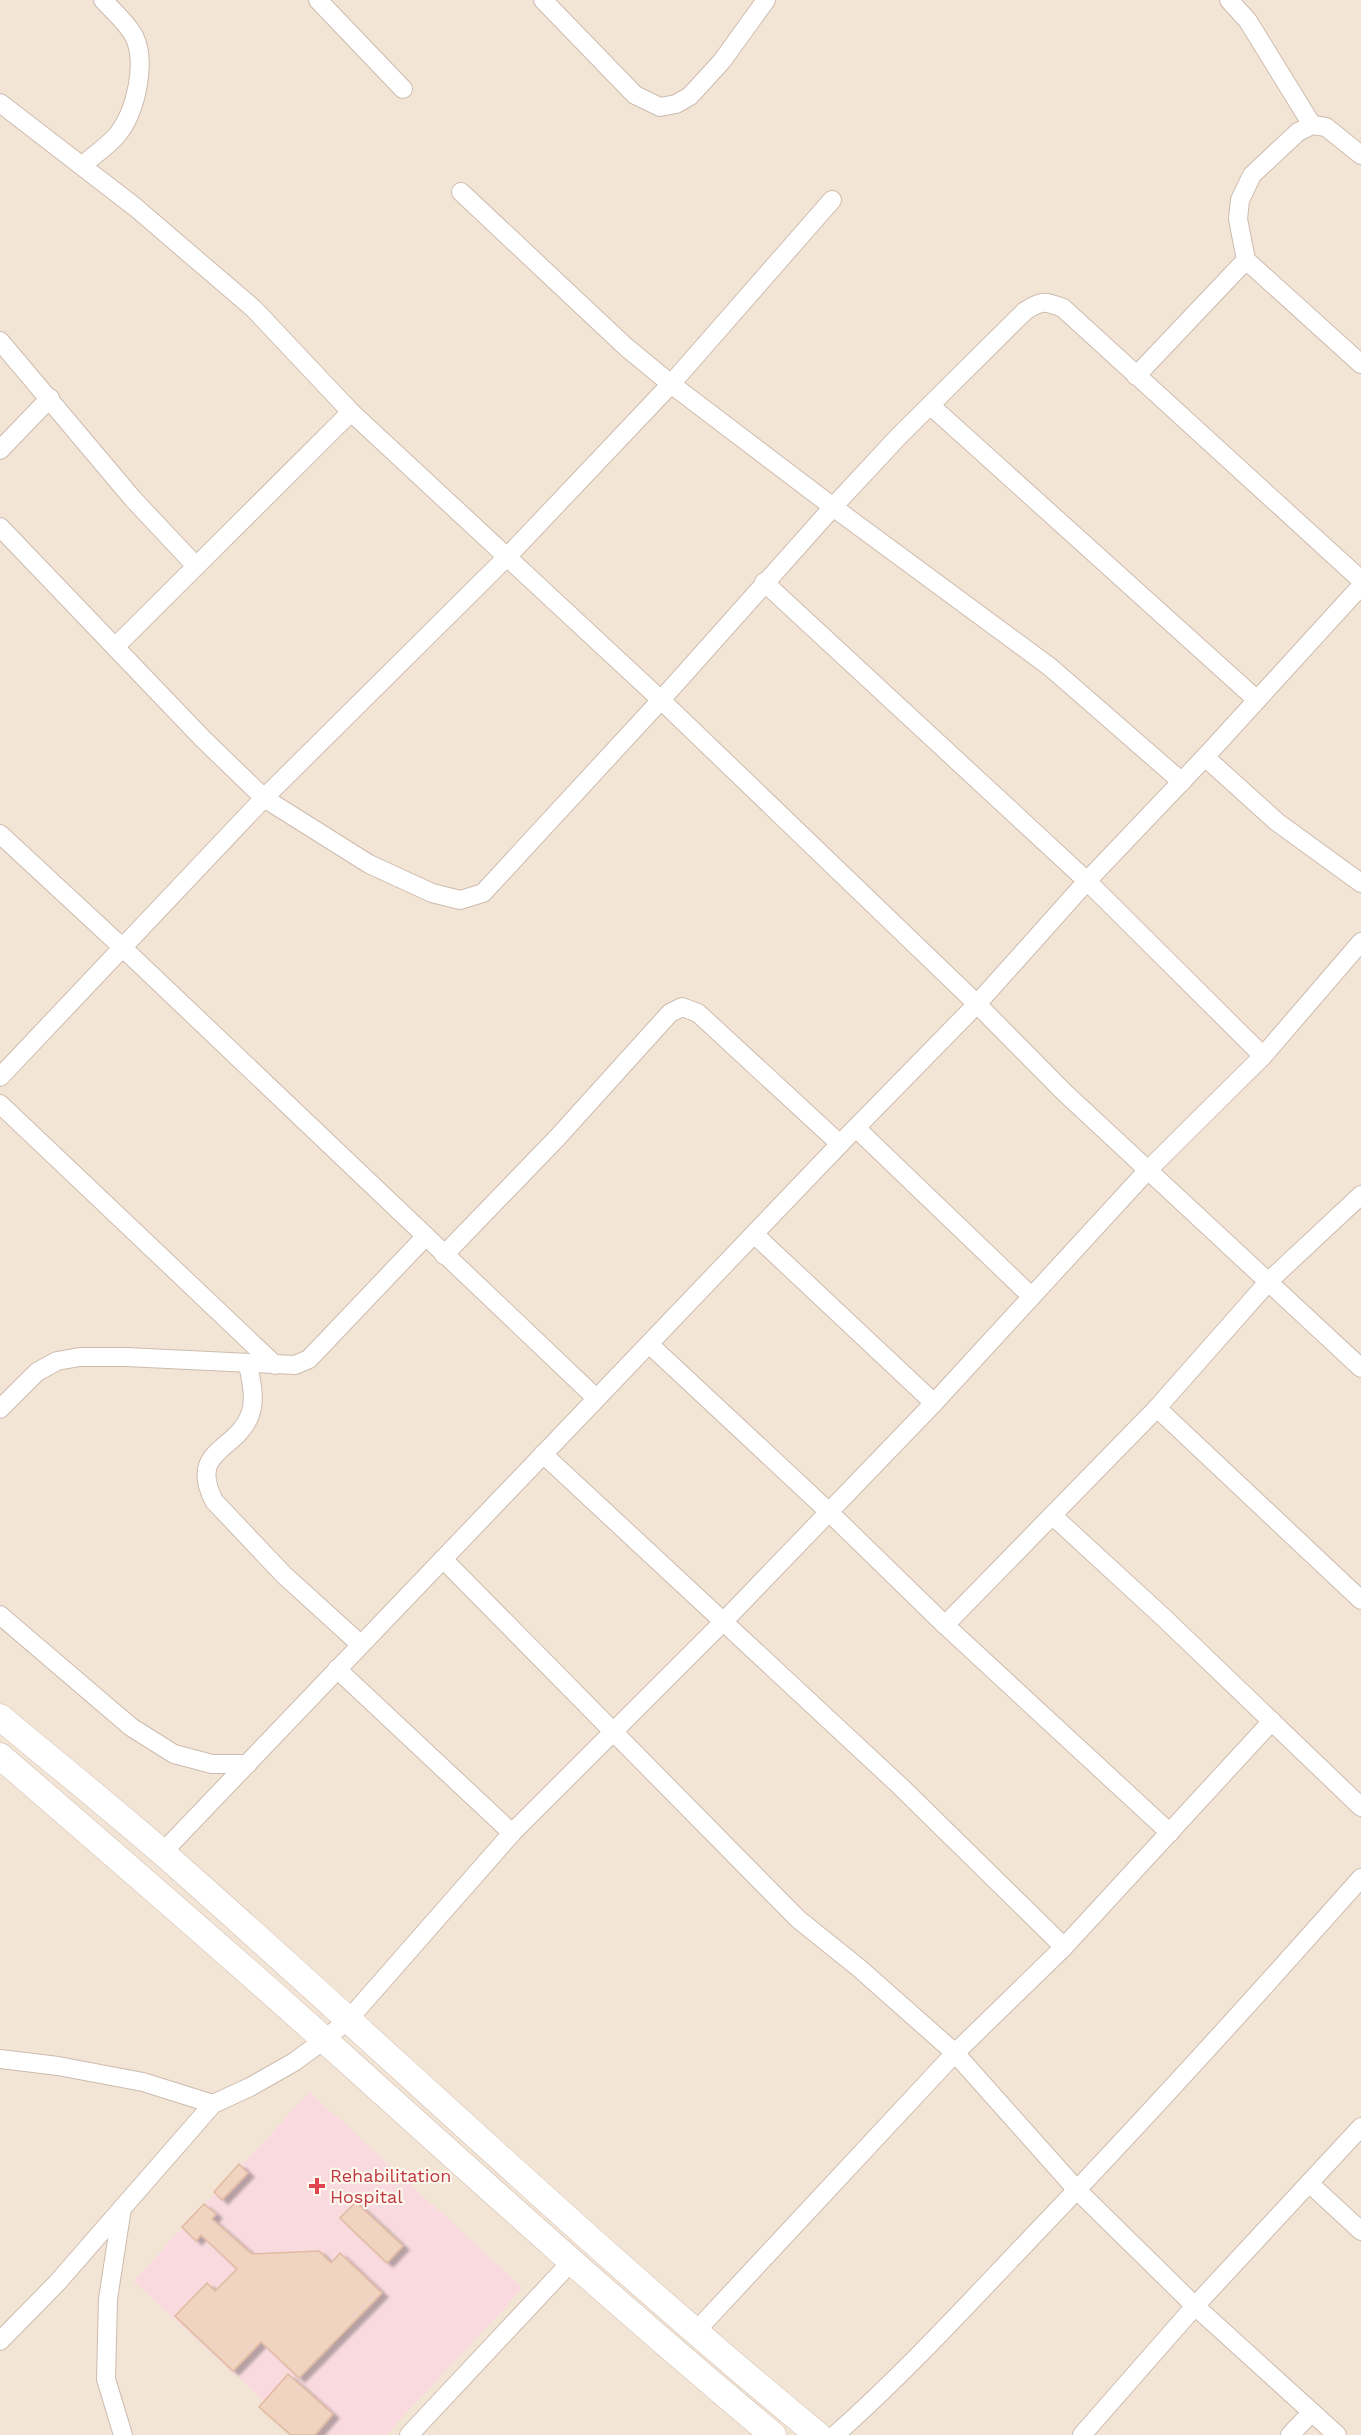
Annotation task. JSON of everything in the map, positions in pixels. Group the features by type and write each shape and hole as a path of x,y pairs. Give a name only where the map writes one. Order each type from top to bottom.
{"main road":[{"path":"0,1717 162,1853 696,2331 818,2435"},
{"path":"0,1756 572,2261 773,2435"}],"street":[{"path":"83,165 118,134 128,118 141,65 139,50 133,34 103,0"},
{"path":"318,0 403,88"},
{"path":"543,0 635,95 660,107 676,104 690,96 722,62 762,1"},
{"path":"1229,0 1248,21 1312,125"},
{"path":"0,103 83,165 254,309 351,412 661,700 977,1004 1065,1094 1361,1368"},
{"path":"1361,155 1326,127 1312,125 1298,132 1252,175 1240,200 1238,219 1246,260 1361,364"},
{"path":"461,192 618,339 671,384 832,507 1050,667 1182,782"},
{"path":"0,1077 264,798 507,557 671,384 832,200"},
{"path":"1136,376 1246,260"},
{"path":"0,527 202,739 264,798 369,864 432,894 460,900 483,893 661,700 832,507 930,405 1025,311 1038,302 1049,302 1064,308 1361,580"},
{"path":"0,341 133,499 195,565"},
{"path":"0,450 50,398"},
{"path":"930,405 1257,700"},
{"path":"115,647 351,412"},
{"path":"764,582 1087,881 1263,1056"},
{"path":"162,1853 596,1398 977,1004 1087,881 1205,758 1361,586"},
{"path":"1205,758 1277,822 1361,884"},
{"path":"0,834 596,1398"},
{"path":"0,2341 57,2283 213,2104 250,2087 324,2040 348,2020 512,1833 724,1621 934,1403 1147,1171 1263,1056 1361,942"},
{"path":"444,1254 557,1138 670,1013 682,1007 698,1013 840,1144"},
{"path":"0,1104 275,1365"},
{"path":"856,1128 1031,1296"},
{"path":"945,1625 1157,1408 1269,1281 1361,1195"},
{"path":"754,1234 934,1403"},
{"path":"0,1409 37,1372 57,1360 80,1357 295,1365 309,1359 426,1236"},
{"path":"649,1344 828,1511 945,1625 1170,1833"},
{"path":"248,1364 253,1394 252,1408 241,1430 210,1461 205,1474 207,1487 214,1500 284,1575 360,1644"},
{"path":"1157,1408 1361,1600"},
{"path":"543,1454 900,1786 1064,1947"},
{"path":"1053,1516 1361,1807"},
{"path":"443,1558 798,1919 859,1968 956,2053 1077,2190 1196,2306 1337,2435"},
{"path":"0,1615 131,1727 174,1754 212,1764 248,1764"},
{"path":"337,1669 512,1833"},
{"path":"696,2331 956,2053 1064,1947 1272,1721"},
{"path":"835,2435 890,2386 1077,2190 1246,2008 1361,1878"},
{"path":"0,2059 58,2066 143,2082 213,2104"},
{"path":"1082,2435 1196,2306 1361,2127"},
{"path":"1309,2183 1361,2231"},
{"path":"122,2208 108,2299 106,2379 123,2435"},
{"path":"409,2435 572,2261"},
{"path":"1290,2435 1312,2412"}],"shaded area":[{"path":"0,0 1361,0 1361,2435 0,2435"},
{"name":"Rehabilitation Hospital","path":"310,2092 523,2288 386,2435 301,2435 133,2281"}],"building":[{"path":"239,2164 248,2173 222,2200 214,2192"},
{"path":"356,2202 403,2246 387,2263 340,2218"},
{"path":"204,2204 216,2214 212,2219 252,2254 319,2251 331,2263 340,2253 382,2293 299,2378 261,2342 233,2371 175,2316 207,2283 215,2291 237,2269 201,2235 196,2241 182,2227"},
{"path":"288,2374 333,2414 315,2435 291,2435 259,2407"}],"place":[{"name":"Rehabilitation Hospital","path":"317,2186"}]}
